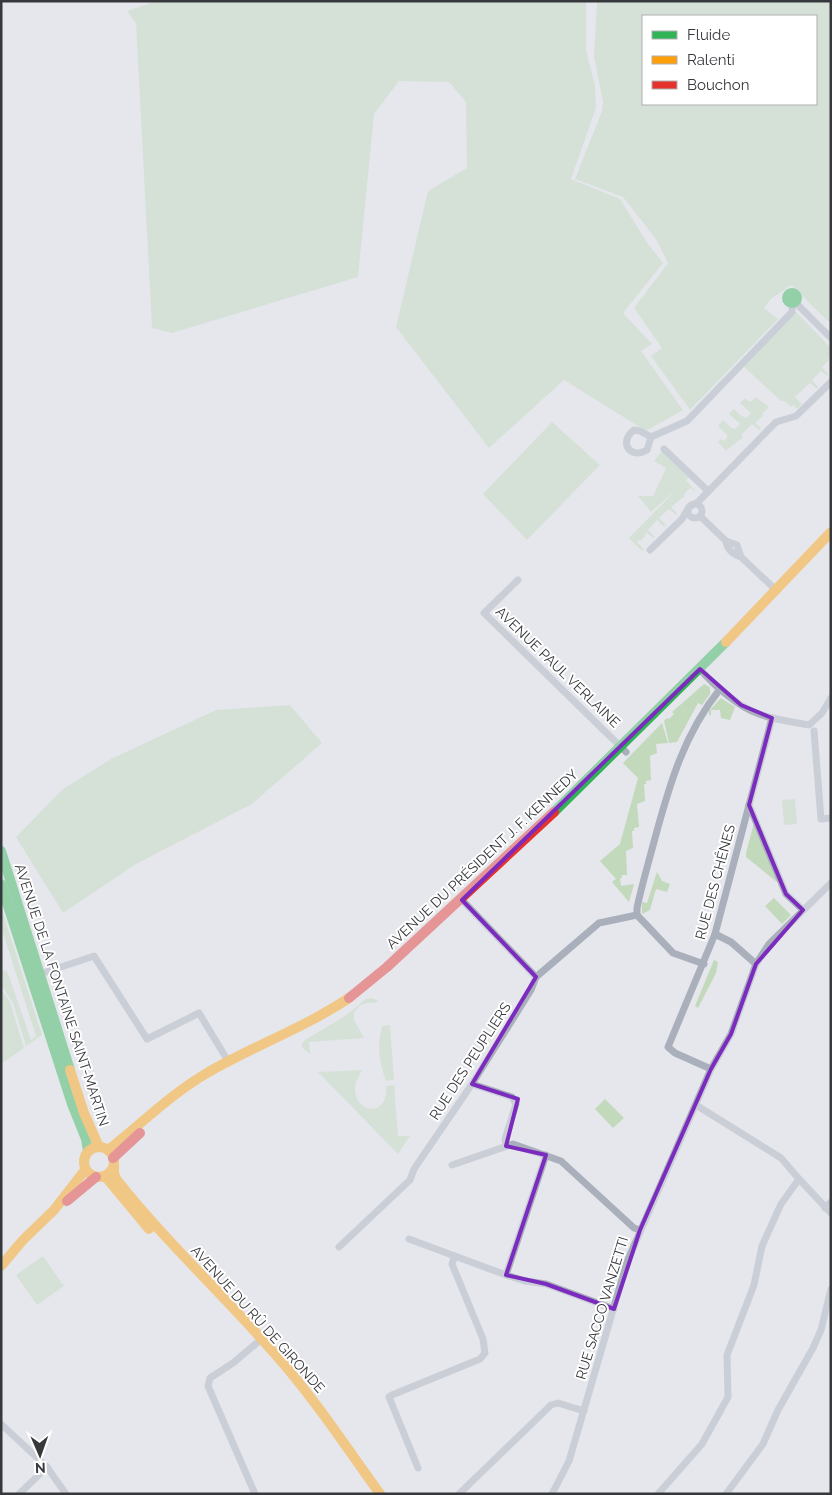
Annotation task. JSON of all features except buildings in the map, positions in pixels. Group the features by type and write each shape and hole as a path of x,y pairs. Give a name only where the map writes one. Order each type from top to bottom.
{"main road":[{"name":"AVENUE DU PRÉSIDENT J. F. KENNEDY","path":"702,671 831,532"},
{"name":"AVENUE DU PRÉSIDENT J. F. KENNEDY","path":"109,1155 170,1099 200,1077 228,1061 304,1025 366,986 463,902 493,879 831,541"},
{"name":"AVENUE DE LA FONTAINE SAINT-MARTIN","path":"1,851 25,943"},
{"name":"AVENUE DE LA FONTAINE SAINT-MARTIN","path":"1,884 25,943 84,1113 109,1155"},
{"name":"AVENUE DU PRÉSIDENT J. F. KENNEDY","path":"109,1155 203,1083 236,1063 307,1031 335,1015 368,991 448,921 463,902"},
{"name":"AVENUE DE LA FONTAINE SAINT-MARTIN","path":"36,976 72,1104 86,1139 88,1151"},
{"path":"54,1210 112,1170 109,1155 88,1151 83,1162 85,1170"},
{"name":"AVENUE DU RÛ DE GIRONDE","path":"109,1155 117,1180 144,1214 275,1354 313,1400 380,1494"},
{"path":"85,1170 100,1177"},
{"path":"1,1266 23,1240 54,1210 85,1170"},
{"name":"AVENUE DU RÛ DE GIRONDE","path":"100,1177 258,1342 309,1402 375,1494"}],"street":[{"path":"651,437 687,420 792,312 794,302 831,338"},
{"path":"650,550 682,519 691,506 698,502 776,422 796,416 831,382"},
{"path":"664,449 708,491"},
{"path":"691,506 696,505 700,508 700,516"},
{"path":"691,506 688,512 691,517"},
{"path":"682,519 700,516"},
{"path":"700,516 726,541 737,545 741,557 776,590"},
{"name":"AVENUE PAUL VERLAINE","path":"518,580 484,613 624,749"},
{"path":"702,671 741,705 758,714 772,718 809,725 822,713 831,698"},
{"path":"704,964 673,952 637,915 640,894 670,784 679,759 706,707 720,688"},
{"name":"RUE DES CHÊNES","path":"711,1069 668,1048 715,934 772,718"},
{"path":"814,731 821,819 831,818"},
{"path":"749,805 786,894 803,910"},
{"name":"RUE SACCO VANZETTI","path":"552,1494 569,1461 627,1262 711,1069 731,1034 756,964 769,944 831,883"},
{"path":"463,902 536,977"},
{"name":"RUE DES PEUPLIERS","path":"340,1247 410,1180 414,1169 472,1084 531,990 536,977 599,923 637,915"},
{"path":"715,934 731,942 756,964"},
{"path":"36,976 94,956 147,1039 199,1013 228,1061"},
{"path":"472,1084 512,1098 516,1104 505,1140 506,1146"},
{"path":"696,1105 781,1158 799,1179 829,1207"},
{"path":"452,1165 513,1144 546,1155 561,1161 634,1228 640,1230"},
{"path":"506,1275 546,1155"},
{"path":"658,1494 702,1444 728,1396 727,1355 754,1285 762,1246 781,1204 799,1179"},
{"path":"409,1239 506,1275 525,1281 546,1284 614,1309"},
{"path":"418,1468 389,1397 480,1359 485,1353 483,1339 452,1264 455,1256"},
{"path":"726,1494 763,1444 778,1410 813,1348 821,1330 831,1288"},
{"path":"255,1494 208,1386 210,1378 233,1363 258,1342"},
{"path":"459,1494 551,1405 558,1403 584,1411"},
{"path":"1,1424 46,1467 66,1494"},
{"path":"19,1494 46,1467"}],"highlighted area":[{"path":"700,669 741,705 772,718 749,805 786,894 803,910 756,964 731,1034 711,1069 640,1230 614,1309 546,1284 506,1275 546,1155 506,1146 518,1099 472,1084 536,977 462,900"}],"green space":[{"path":"156,1 586,1 586,50 595,86 596,108 571,179 620,199 648,244 663,263 623,313 652,344 641,351 683,410 646,431 564,380 489,448 396,327 428,191 467,168 466,102 449,82 399,81 374,114 358,277 172,333 152,328 136,23 127,11"},
{"path":"597,1 831,1 831,324 791,285 771,299 764,308 778,319 690,410 651,356 662,348 634,308 668,263 656,239 623,197 575,179 602,111 603,102 594,57"},
{"path":"795,311 831,348 831,356 822,367 828,374 827,376 821,371 812,380 818,387 817,389 810,383 795,397 802,404 797,409 793,405 791,407 785,401 781,401 743,366"},
{"path":"756,397 769,407 755,423 761,428 759,430 752,424 741,435 743,437 726,451 718,442 721,439 724,441 728,436 718,426 723,420 731,428 735,429 740,424 729,414 734,409 742,417 746,418 751,413 740,403 745,398 750,402"},
{"path":"552,422 600,465 527,540 483,494"},
{"path":"662,451 689,477 686,480 696,492 690,488 684,494 685,496 671,507 677,513 676,515 669,509 659,518 666,525 664,527 657,520 648,530 655,537 653,538 646,532 646,535 637,542 644,549 642,551 629,538 676,490 651,512 638,496 653,496 666,468 654,461"},
{"path":"704,684 710,687 710,694 702,705 698,703 677,742 669,743 664,721 667,718 669,719 674,714 672,712"},
{"path":"721,698 735,707 730,720 721,718 720,710 711,710 711,715 709,715 709,711"},
{"path":"290,705 322,743 252,804 136,864 63,913 16,837 63,789 111,759 216,710"},
{"path":"662,723 668,743 656,744 657,753 650,756 651,780 646,781 646,784 644,784 645,801 637,804 639,827 634,828 634,831 632,831 633,848 626,851 627,875 622,875 622,878 620,878 621,886 634,884 629,902 612,882 616,879 600,861 620,844 638,778 623,763"},
{"path":"795,799 797,824 784,825 782,800"},
{"path":"754,823 778,879 777,882 746,857"},
{"path":"657,872 662,881 670,884 667,892 656,889 650,910 642,914 642,902 647,903"},
{"path":"774,898 791,915 782,924 765,906"},
{"path":"1,907 42,1035 26,1046 13,1003 1,985 1,970 7,971 31,1040 36,1036 1,927"},
{"path":"714,960 718,962 716,973 698,1008 695,1006"},
{"path":"1,989 10,1002 24,1048 1,1064"},
{"path":"366,999 378,1000 376,1003 369,1002 360,1005 354,1013 354,1020 364,1038 309,1042 310,1054 302,1047 305,1040 345,1016"},
{"path":"390,1025 394,1080 386,1081 380,1060 379,1047 382,1026"},
{"path":"362,1070 356,1081 355,1088 356,1097 366,1107 372,1109 378,1107 386,1096 386,1086 394,1085 398,1136 410,1136 398,1154 318,1072"},
{"path":"605,1099 624,1118 613,1128 595,1109"},
{"path":"43,1256 64,1286 37,1305 16,1275"}],"traffic: fast":[{"path":"790,293 794,293 797,298 796,302 790,303 787,300 787,296 790,293"},
{"path":"554,812 726,642"},
{"path":"1,851 70,1070"},
{"path":"1,884 72,1104 86,1139 88,1151"}],"traffic: slow":[{"path":"726,642 831,532"},
{"path":"108,1150 194,1081 224,1063 314,1019 349,998"},
{"path":"70,1070 84,1113 99,1147"},
{"path":"99,1147 110,1151 114,1162 110,1173 99,1177 88,1173 84,1162 88,1151 99,1147"},
{"path":"114,1166 114,1174 117,1180 136,1203 256,1332 303,1388 380,1494"},
{"path":"1,1266 23,1240 54,1210 85,1170"},
{"path":"105,1176 149,1229"}],"traffic: jam":[{"path":"349,998 387,967 554,812"},
{"path":"113,1158 140,1133"},
{"path":"67,1201 96,1177"}]}
